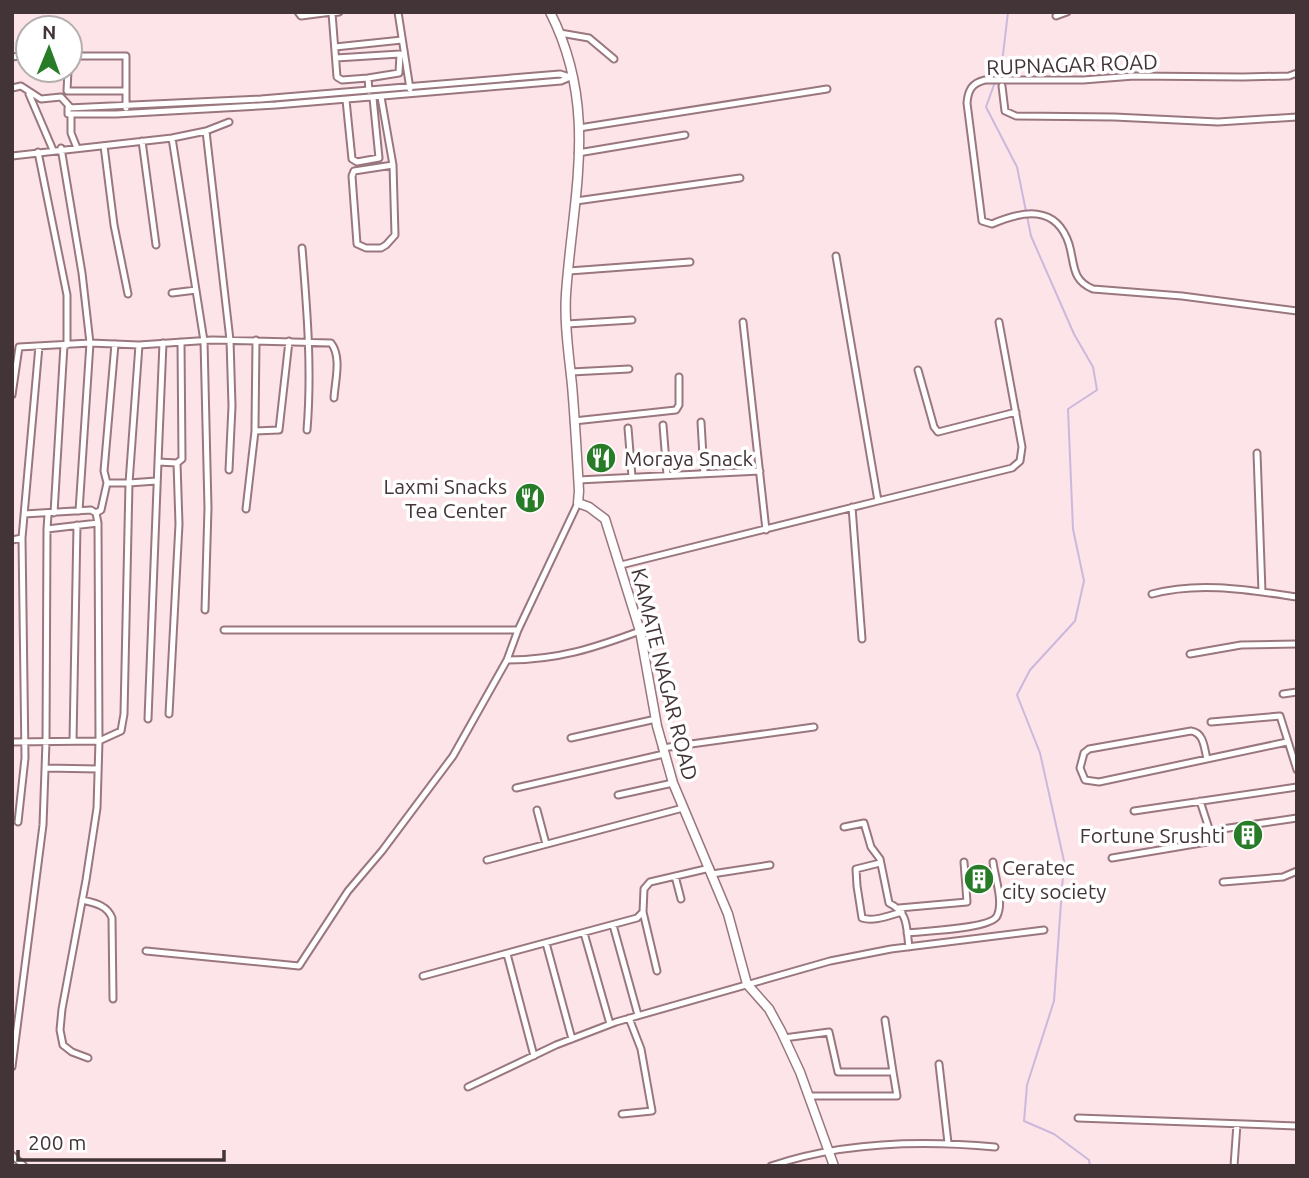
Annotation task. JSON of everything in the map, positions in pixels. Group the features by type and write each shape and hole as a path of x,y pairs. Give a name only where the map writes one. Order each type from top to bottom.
{"street":[{"path":"298,12 302,16 339,12"},
{"path":"398,12 411,95"},
{"path":"146,951 299,966 348,891 453,757 508,660 519,630 578,503 579,480 566,296 576,201 579,128 560,33 550,12"},
{"path":"1056,16 1067,12"},
{"path":"332,13 336,58 339,79 399,73 400,54 336,58"},
{"path":"560,33 589,38 614,59"},
{"path":"335,47 402,40"},
{"path":"84,56 124,55 126,110"},
{"name":"RUPNAGAR ROAD","path":"1297,73 1289,76 1134,76 1001,83 991,80 977,82 968,94 982,221 992,224 1025,213 1051,220 1063,231 1078,280 1093,289 1182,296 1297,311"},
{"path":"126,110 560,74 571,78"},
{"path":"368,78 369,91"},
{"path":"71,111 346,100 571,78"},
{"path":"485,81 486,88"},
{"path":"1001,83 1005,111 1026,117 1114,117 1218,122 1297,117"},
{"path":"67,84 67,91 126,91"},
{"path":"12,88 21,86 41,99 61,97 71,111 70,128 77,148"},
{"path":"579,128 827,89"},
{"path":"29,94 53,150"},
{"path":"346,100 352,159 357,163 379,158 377,97"},
{"path":"377,97 393,165 394,235 381,248 366,248 357,244 352,176 354,172 393,165"},
{"path":"12,156 61,148 172,138 206,131 229,122"},
{"path":"206,131 230,340 232,406 229,470"},
{"path":"578,153 685,135"},
{"path":"172,138 204,341 208,484 205,610"},
{"path":"142,141 156,244"},
{"path":"104,146 114,225 128,294"},
{"path":"61,148 82,273 90,343 79,511"},
{"path":"12,1067 40,859 46,768 47,528 51,513 68,295 38,152"},
{"path":"576,201 740,178"},
{"path":"302,248 310,342 307,430"},
{"path":"836,256 878,501"},
{"path":"569,271 690,262"},
{"path":"172,293 196,290"},
{"path":"567,324 632,320"},
{"path":"743,322 766,530"},
{"path":"621,565 1016,466 1022,455 999,322"},
{"path":"246,509 256,431 256,340"},
{"path":"12,395 16,347 256,340 331,343 336,349 337,358 334,398"},
{"path":"256,431 279,430 289,341"},
{"path":"158,462 177,463 182,459 181,342"},
{"path":"148,719 163,343"},
{"path":"96,513 101,510 107,483 104,471 115,344"},
{"path":"12,742 99,741 121,732 124,714 130,483 139,345"},
{"path":"18,822 25,758 22,538 39,346"},
{"path":"571,372 629,369"},
{"path":"918,370 934,427 938,432 1016,412"},
{"path":"574,421 676,410 679,405 679,377"},
{"path":"701,422 704,474"},
{"path":"663,425 667,475"},
{"path":"628,428 632,477"},
{"path":"1257,453 1262,592"},
{"path":"169,714 179,534 177,463"},
{"path":"579,480 760,471"},
{"path":"107,483 156,481"},
{"name":"KAMATE NAGAR ROAD","path":"578,503 589,507 605,519 640,631 656,719 673,783 728,914 747,984 769,1009 784,1038 809,1096 834,1166"},
{"path":"852,507 862,639"},
{"path":"24,514 91,509 96,513 98,523 97,808 60,1030 62,1045 88,1058"},
{"path":"47,528 98,523"},
{"path":"73,741 77,525"},
{"path":"12,540 22,538"},
{"path":"1152,594 1176,587 1262,592 1297,597"},
{"path":"223,630 519,630"},
{"path":"508,660 557,657 607,644 640,631"},
{"path":"1190,654 1241,645 1297,644"},
{"path":"1283,694 1297,692"},
{"path":"1211,722 1280,716 1297,770"},
{"path":"571,738 656,719"},
{"path":"516,788 663,751 814,727"},
{"path":"1207,759 1202,738 1191,731 1089,749 1084,753 1080,768 1085,780 1099,782 1287,742"},
{"path":"46,768 98,769"},
{"path":"618,795 673,783"},
{"path":"1134,811 1297,787"},
{"path":"1200,801 1213,841"},
{"path":"487,860 683,808"},
{"path":"537,810 546,845"},
{"path":"1213,841 1222,829 1297,818"},
{"path":"844,827 864,823 871,847 880,863 889,903 900,910 909,947"},
{"path":"1112,858 1213,841"},
{"path":"880,863 856,869 862,918 867,920 900,910 967,902 964,862"},
{"path":"907,933 976,926 993,921 998,915 999,903 993,862"},
{"path":"657,971 643,912 645,886 650,882 675,876 769,865"},
{"path":"1223,882 1283,877 1297,871"},
{"path":"675,876 681,900"},
{"path":"82,900 99,904 109,910 113,918 113,999"},
{"path":"423,976 613,925 637,918 643,912"},
{"path":"613,925 638,1015"},
{"path":"468,1087 610,1024 830,961 909,947 1044,930"},
{"path":"584,933 610,1024"},
{"path":"547,943 572,1039"},
{"path":"507,954 534,1056"},
{"path":"622,1114 652,1111 641,1049 629,1018"},
{"path":"809,1096 897,1096 885,1020"},
{"path":"784,1038 829,1032 838,1072 893,1072"},
{"path":"939,1064 948,1143"},
{"path":"1078,1118 1297,1126"},
{"path":"1234,1166 1237,1124"},
{"path":"771,1166 829,1152 908,1143 995,1147"},
{"path":"12,1155 24,1166"}],"waterway":[{"path":"997,77 1002,63 1008,12"},
{"path":"995,82 986,107 1017,167 1031,236 1074,334 1093,367 1097,390 1068,409 1073,529 1084,581 1075,621 1030,670 1017,695 1040,753 1064,861 1054,1001 1027,1085 1024,1121 1054,1134 1089,1160 1090,1166"}],"place":[{"name":"Moraya Snack","path":"601,458"},
{"name":"Laxmi Snacks Tea Center","path":"530,498"},
{"name":"Fortune Srushti","path":"1248,835"},
{"name":"Ceratec city society","path":"979,879"}]}
